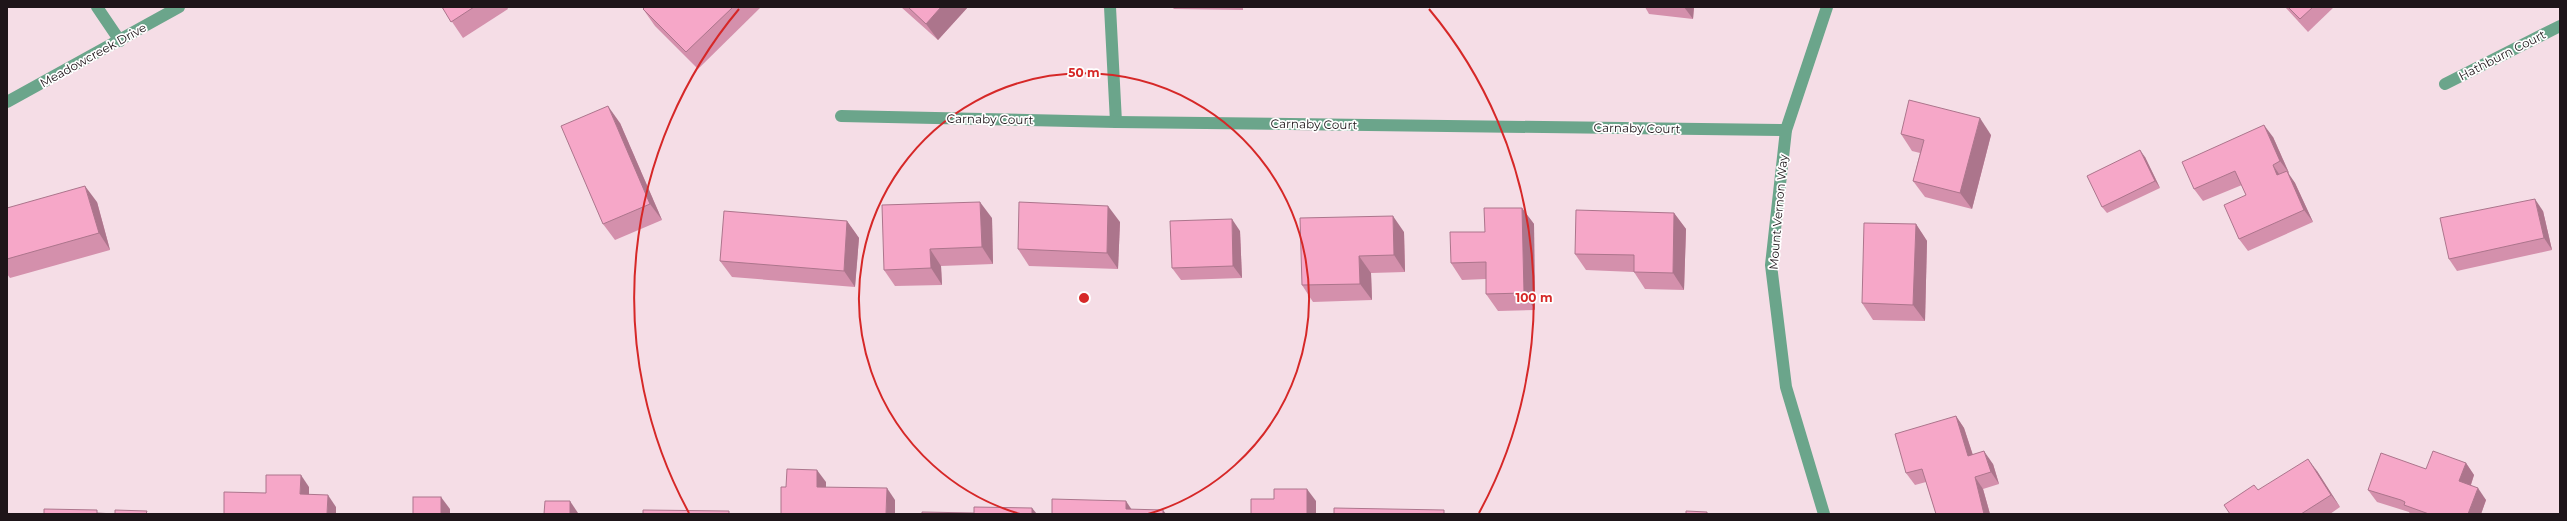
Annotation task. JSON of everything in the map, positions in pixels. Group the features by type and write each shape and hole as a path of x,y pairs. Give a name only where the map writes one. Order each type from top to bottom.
{"street":[{"path":"97,7 120,41"},
{"name":"Meadowcreek Drive","path":"7,102 120,41 179,7"},
{"path":"1110,7 1116,122"},
{"name":"Mount Vernon Way","path":"1824,514 1786,387 1771,265 1786,130 1827,7"},
{"name":"Hathburn Court","path":"2445,84 2560,26"},
{"name":"Carnaby Court","path":"841,116 1116,122 1786,130"}],"building":[{"path":"442,7 474,7 451,22"},
{"path":"645,7 733,7 686,52 643,9"},
{"path":"908,7 941,7 926,24"},
{"path":"2288,7 2313,7 2300,19"},
{"path":"1909,100 1980,118 1960,193 1913,181 1924,140 1901,134"},
{"path":"608,106 650,204 603,224 561,126"},
{"path":"2264,125 2280,161 2273,165 2277,175 2287,171 2304,210 2239,239 2224,205 2246,195 2235,171 2194,189 2182,162"},
{"path":"2140,150 2155,181 2102,207 2087,176"},
{"path":"85,186 99,233 7,259 7,208"},
{"path":"2535,199 2544,238 2449,259 2440,218"},
{"path":"980,202 982,247 930,249 931,268 884,270 882,205"},
{"path":"1019,202 1108,206 1107,253 1018,249"},
{"path":"1484,208 1522,208 1524,293 1486,294 1486,262 1451,263 1450,232 1485,232"},
{"path":"1576,210 1674,213 1673,273 1634,272 1634,255 1575,254"},
{"path":"724,211 847,221 844,271 720,261"},
{"path":"1393,216 1394,255 1359,256 1360,284 1302,285 1300,218"},
{"path":"1232,219 1233,266 1172,268 1170,221"},
{"path":"1864,223 1916,224 1913,305 1862,303"},
{"path":"1956,416 1968,456 1984,451 1991,472 1975,477 1984,514 1936,514 1922,469 1906,473 1895,434"},
{"path":"2433,451 2466,463 2459,481 2478,488 2468,514 2429,514 2404,505 2405,502 2401,500 2368,490 2381,453 2426,469"},
{"path":"2308,459 2331,495 2301,514 2230,514 2224,505 2254,485 2258,490"},
{"path":"787,469 817,470 817,487 887,488 886,514 781,514 781,487 786,487"},
{"path":"266,475 301,475 300,494 328,495 327,514 224,514 224,492 266,493"},
{"path":"1274,489 1307,489 1307,514 1251,514 1251,499 1274,499"},
{"path":"413,497 441,497 441,514 413,514"},
{"path":"1052,499 1126,501 1126,509 1163,510 1163,514 1052,514"},
{"path":"545,501 570,501 570,514 544,514"},
{"path":"974,507 1032,508 1032,514 922,514 922,512 974,513"},
{"path":"1334,508 1444,510 1444,514 1334,514"},
{"path":"44,509 97,510 97,513 115,514 44,514"},
{"path":"115,510 147,511 146,514 115,514"},
{"path":"643,510 729,511 729,514 643,514"},
{"path":"1686,511 1707,512 1707,514 1686,514"}]}
